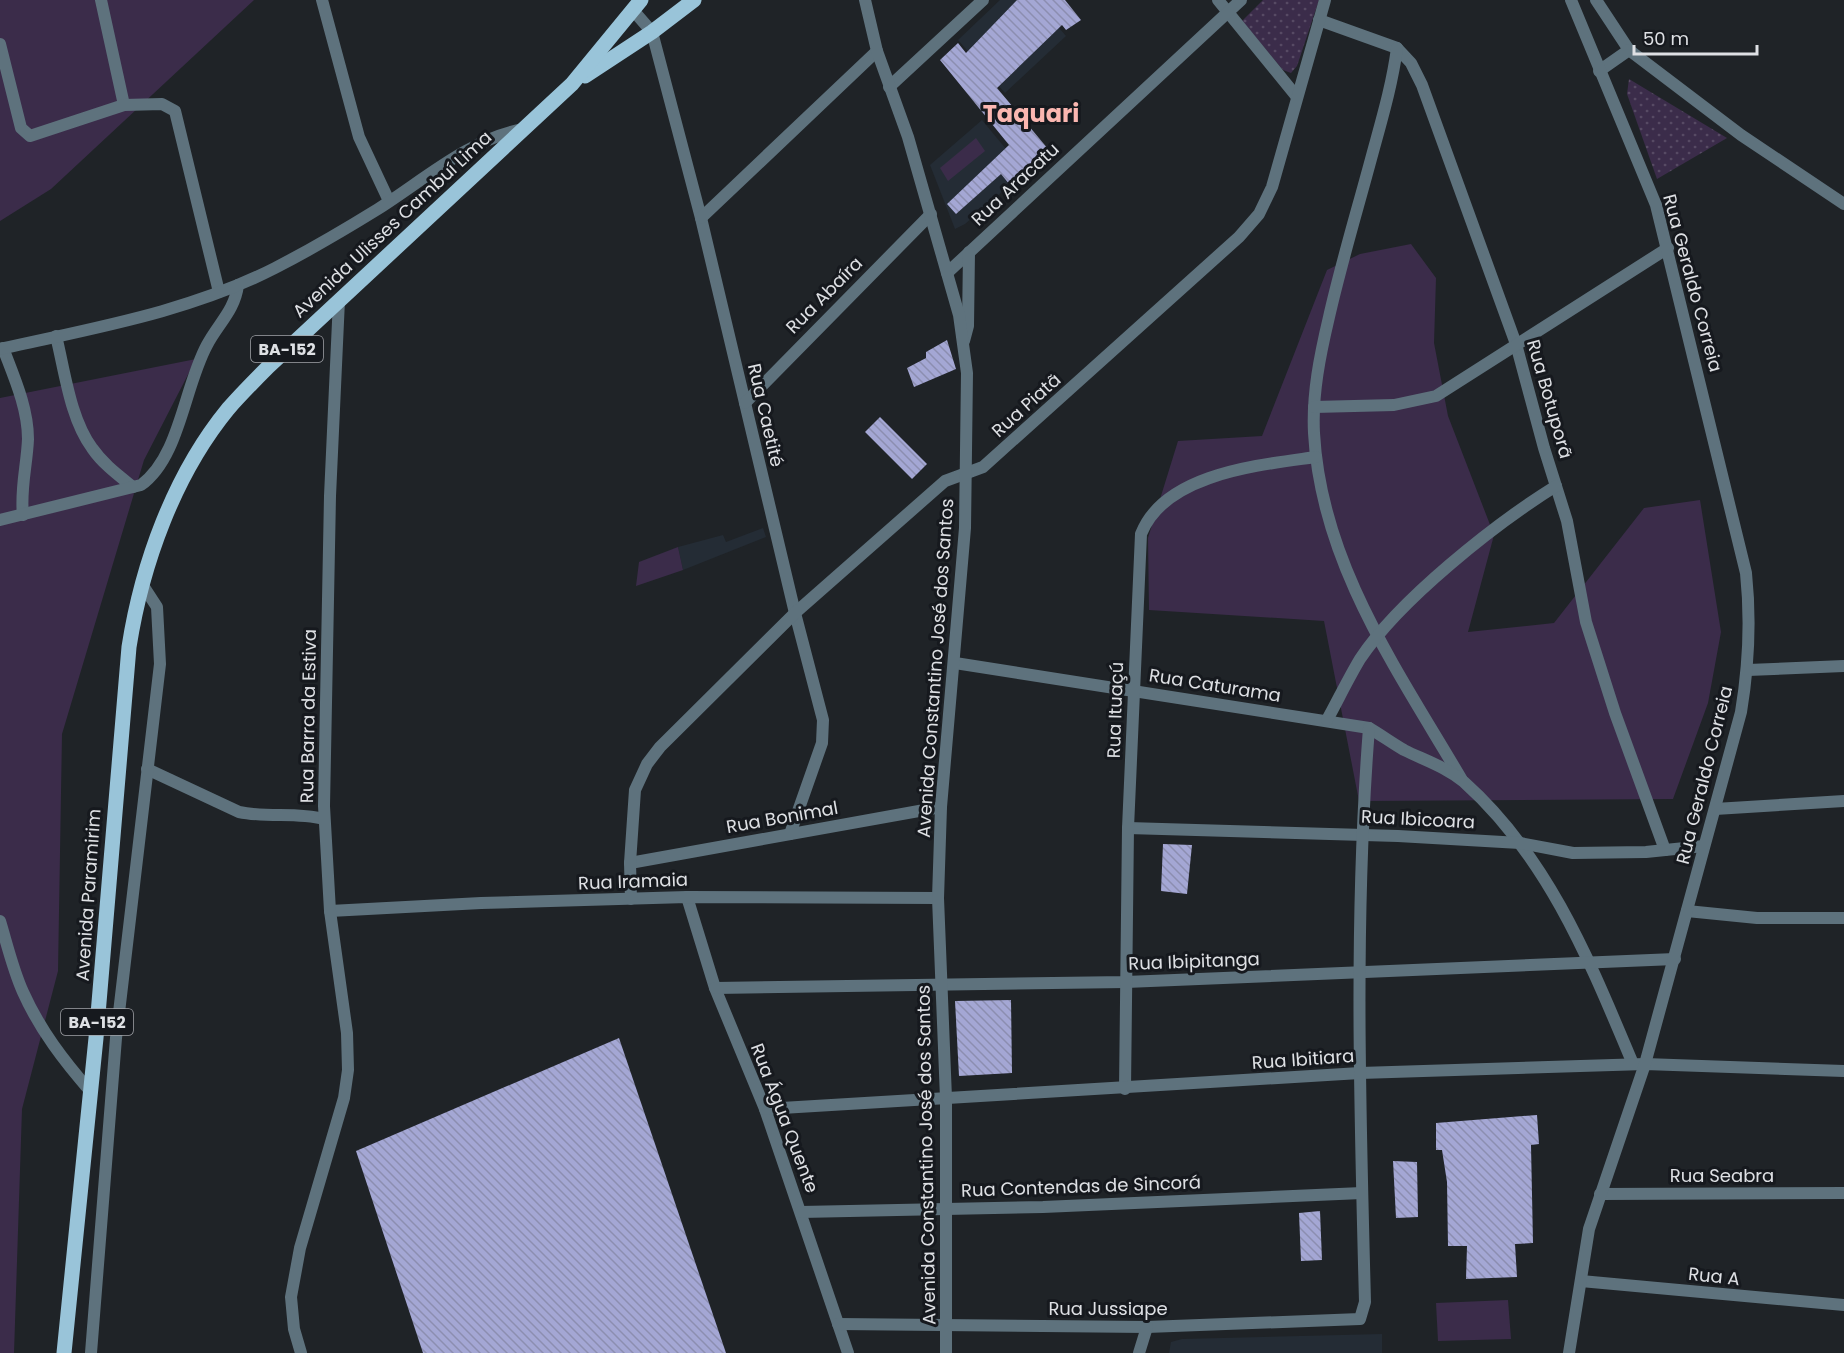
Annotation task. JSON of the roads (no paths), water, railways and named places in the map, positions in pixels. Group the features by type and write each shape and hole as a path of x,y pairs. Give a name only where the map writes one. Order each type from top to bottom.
{"main road":[{"name":"Avenida Ulisses Cambuí Lima","path":"572,84 652,32 694,0"},
{"name":"Avenida Ulisses Cambuí Lima","path":"125,691 136,602 162,529 186,474 228,410 269,366 572,84 636,5"},
{"name":"Avenida Paramirim","path":"64,1353 91,1092 125,691"}],"street":[{"path":"101,0 124,105"},
{"path":"322,0 359,137 389,201"},
{"name":"Avenida Constantino José dos Santos","path":"865,0 877,51 908,137 931,214 964,341 967,373 966,475 955,663 941,807 938,898 946,1098 944,1209 946,1353"},
{"path":"889,87 983,0"},
{"path":"1218,0 1297,97"},
{"name":"Rua Aracatu","path":"947,273 1241,0"},
{"name":"Rua Piatã","path":"631,899 633,803 638,780 647,764 674,730 795,613 945,481 983,467 1239,237 1258,214 1272,187 1325,0"},
{"name":"Rua Geraldo Correia","path":"1569,1353 1589,1229 1639,1064 1675,959 1742,712 1751,622 1746,573 1668,248 1653,196 1571,0"},
{"path":"1596,0 1629,50 1741,135 1844,203"},
{"name":"Rua Caetité","path":"636,5 652,32 701,218 795,613 824,720 822,743 790,834"},
{"path":"1319,20 1397,48 1390,89 1329,316 1316,378 1314,407 1316,457 1324,505 1336,549 1377,637 1463,782 1520,843 1555,892 1639,1064"},
{"path":"0,44 21,128 26,134 36,135 124,105 162,104 175,111 219,292"},
{"name":"Rua Botuporã","path":"1397,48 1411,63 1422,85 1516,344 1567,521 1586,622 1615,713 1665,850"},
{"path":"1599,71 1629,50"},
{"path":"701,218 877,51"},
{"path":"23,514 21,500 27,431 23,404 2,349 158,313 238,285 296,256 389,201 477,144 502,133 524,129"},
{"name":"Rua Abaíra","path":"745,403 931,214"},
{"path":"1314,407 1394,405 1436,396 1668,248"},
{"path":"964,341 968,326 969,252"},
{"path":"0,520 133,488 150,479 170,445 197,367 207,346 237,300 238,285"},
{"name":"Rua Barra da Estiva","path":"301,1353 294,1329 291,1298 300,1248 335,1129 348,1070 347,1033 330,912 324,819 331,485 339,300"},
{"path":"56,336 71,400 90,446 133,488"},
{"name":"Rua Ituaçú","path":"1125,1089 1128,828 1139,545 1146,521 1154,510 1168,499 1217,474 1242,467 1316,457"},
{"path":"1327,720 1360,660 1377,637 1428,586 1505,520 1556,486"},
{"path":"91,1353 117,1027 160,664 160,626 157,606 142,584"},
{"name":"Rua Caturama","path":"955,663 1369,728 1463,782"},
{"path":"1748,670 1844,666"},
{"path":"1362,1193 1359,972 1361,834 1369,728"},
{"path":"147,769 239,812 254,815 294,814 324,819"},
{"path":"1715,808 1844,801"},
{"name":"Rua Bonimal","path":"630,863 941,807"},
{"name":"Rua Ibicoara","path":"1128,828 1361,834 1520,843 1541,849 1573,853 1665,850 1704,846"},
{"name":"Rua Iramaia","path":"330,912 482,903 687,897 938,898"},
{"name":"Rua Água Quente","path":"687,897 715,988 765,1109 848,1353"},
{"path":"1687,911 1757,918 1844,918"},
{"path":"0,921 22,990 39,1026 61,1058 91,1092"},
{"name":"Rua Ibipitanga","path":"715,988 1125,982 1675,959"},
{"name":"Rua Ibitiara","path":"765,1109 1360,1073 1639,1064 1844,1071"},
{"path":"87,1135 108,1134"},
{"name":"Rua Contendas de Sincorá","path":"801,1212 944,1209 1362,1193"},
{"name":"Rua Jussiape","path":"838,1324 1146,1327 1356,1320 1362,1316 1365,1302 1362,1193"},
{"name":"Rua Seabra","path":"1600,1194 1844,1193"},
{"name":"Rua A","path":"1581,1281 1844,1305"},
{"path":"1139,1353 1146,1327"}],"district":[{"name":"Taquari","path":"1031,113"}]}
